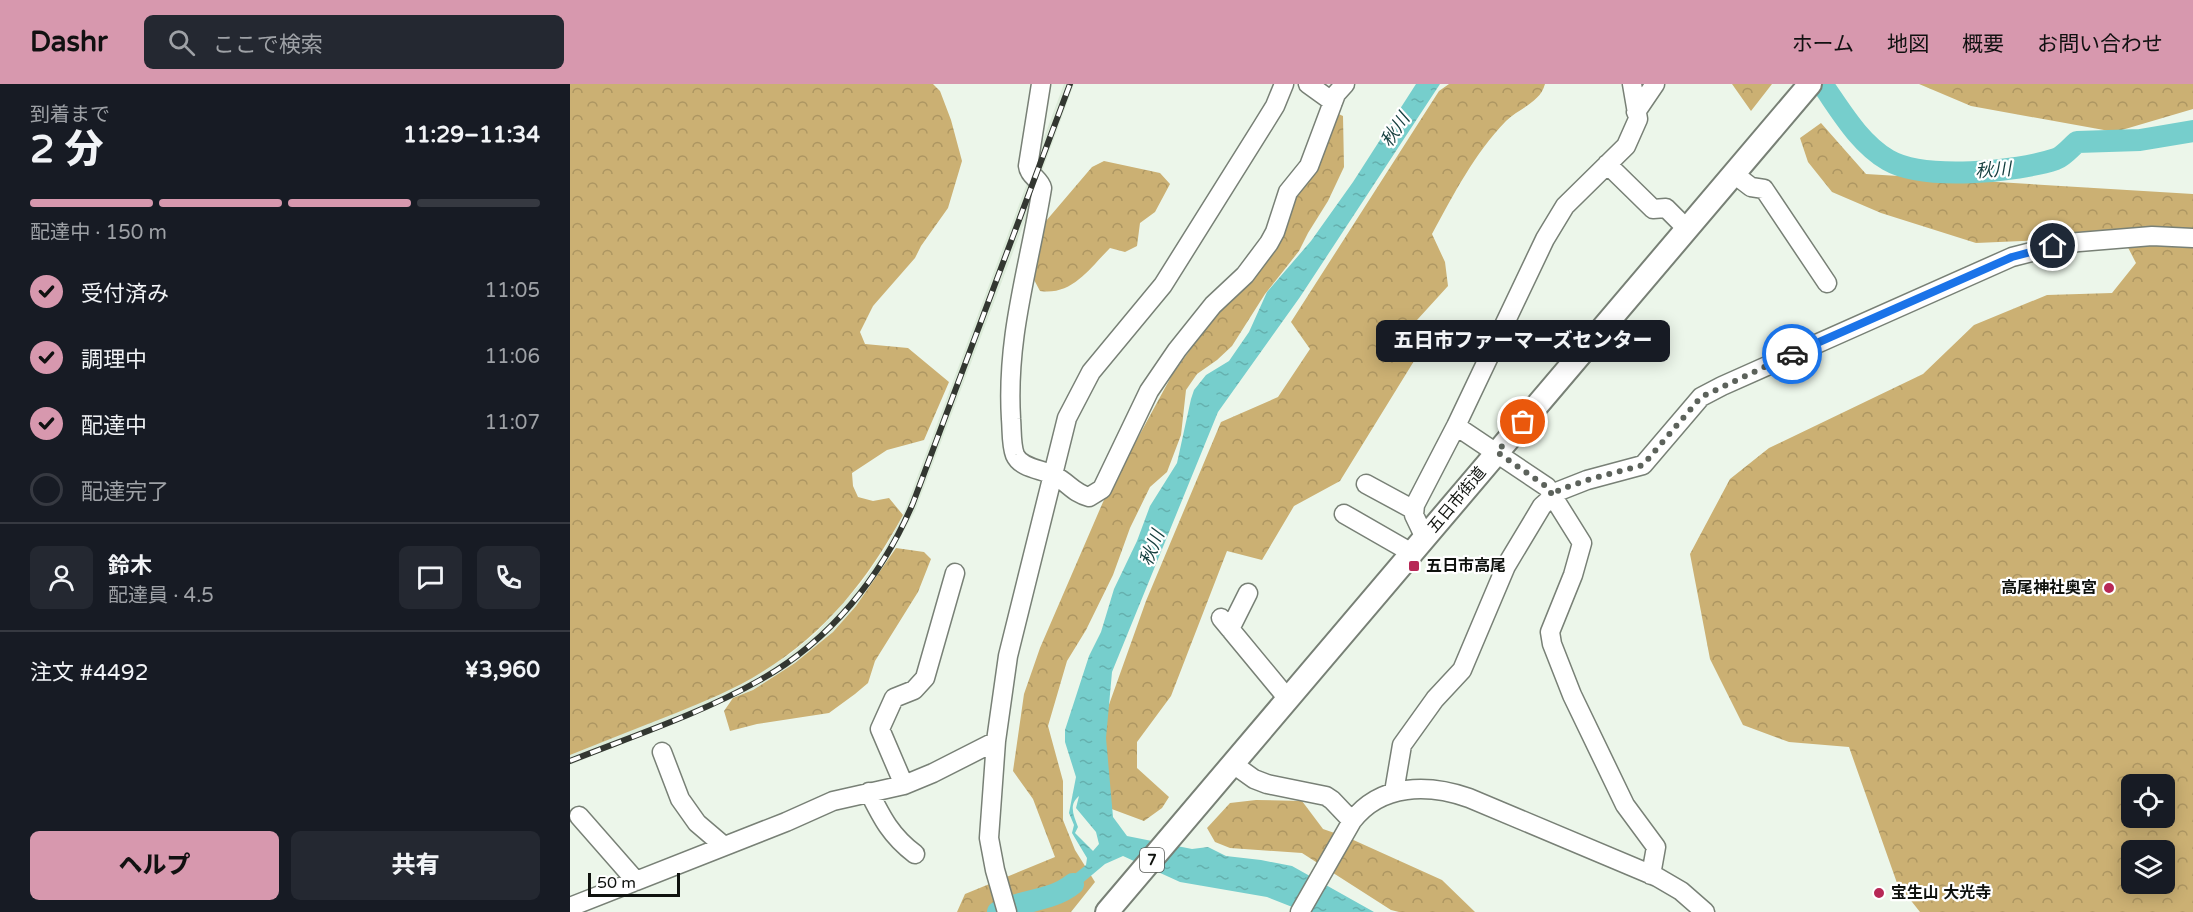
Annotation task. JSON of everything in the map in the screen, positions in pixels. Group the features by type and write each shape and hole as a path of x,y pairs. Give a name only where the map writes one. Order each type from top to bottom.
{"main road":[{"name":"五日市街道","path":"1107,912 1810,84"}],"street":[{"path":"1041,84 1028,166 1029,171 1041,183 1042,188 1013,335 1011,364 1013,442 1017,458 1028,466 1053,474 1078,494 1089,497 1102,489 1149,391 1177,350 1213,305 1245,275 1269,243 1288,192 1309,166 1336,94 1345,84"},
{"path":"1007,912 991,852 989,831 996,741 1008,656 1068,417 1087,379 1163,285 1275,106 1284,84"},
{"path":"1308,84 1333,102"},
{"path":"1419,545 1414,510 1545,239 1565,206 1626,146 1638,119 1632,84"},
{"path":"1636,112 1655,84"},
{"path":"1607,164 1653,208 1666,207 1687,229"},
{"path":"1734,174 1751,187 1764,189 1827,283"},
{"path":"1395,792 1402,745 1435,699 1462,670 1506,566 1542,506 1559,490 1643,465 1701,397 1722,386 2012,257 2077,242 2152,236 2193,238"},
{"path":"1456,426 1547,487 1582,543 1573,575 1550,632 1552,644 1572,695 1625,805 1656,847 1651,874"},
{"path":"1366,484 1414,510"},
{"path":"1344,514 1419,545"},
{"path":"903,785 880,729 894,698 914,690 925,678 955,573"},
{"path":"1248,593 1226,624 1288,699"},
{"path":"570,907 833,801 903,785 933,773 996,741"},
{"path":"662,752 680,799 697,823 724,846"},
{"path":"1233,764 1254,779 1267,784 1326,796 1337,804 1352,821"},
{"path":"1300,912 1352,821 1368,805 1395,792 1428,788 1458,795 1651,874 1682,891 1705,912"},
{"path":"869,792 888,828 899,842 915,854"},
{"path":"579,816 636,881"}],"shaded area":[{"path":"1064,84 1074,84 1040,177 1031,172"},
{"path":"1029,178 1038,186 915,511 881,572 856,606 833,632 795,663 753,690 570,765 570,755 730,689 789,655 816,633 863,581 885,549 903,515"}],"green space":[{"path":"570,84 933,84 940,91 951,120 962,161 948,208 915,258 873,306 860,332 865,344 908,348 949,382 924,440 887,450 852,473 853,486 858,497 873,501 889,498 903,515 890,539 860,583 843,603 826,622 785,657 741,684 709,699 570,755"},
{"path":"1449,84 1545,84 1539,96 1511,116 1484,147 1465,175 1432,234 1445,262 1448,286 1417,320 1414,361 1340,481 1294,506 1262,560 1227,551 1171,696 1137,742 1137,768 1169,797 1162,808 1144,821 1109,808 1101,727 1146,601 1221,422 1278,397 1310,349 1291,322 1439,91"},
{"path":"1732,84 1772,84 1751,111"},
{"path":"1919,84 2193,84 2193,109 2115,132 1971,106"},
{"path":"1334,112 1343,116 1344,167 1328,201 1299,251 1265,294 1232,346 1197,374 1186,390 1181,435 1167,472 1150,487 1130,528 1113,575 1086,630 1067,661 1048,726 1063,781 1063,820 1075,850 1095,882 1071,912 957,912 965,894 1055,857 1033,799 1013,771 1024,694 1040,648 1103,502 1172,375 1286,222"},
{"path":"1821,123 1866,174 2193,194 2193,912 1920,912 1897,883 1849,747 1789,742 1743,725 1710,659 1690,554 1730,479 1769,448 1923,374 1974,325 2047,295 2112,293 2136,263 2119,230 2048,240 1976,243 1881,213 1832,192 1808,162 1800,138"},
{"path":"1104,161 1160,173 1170,184 1155,212 1140,223 1137,246 1125,252 1110,248 1088,272 1071,285 1062,289 1040,291 1032,276 1040,228 1092,167"},
{"path":"896,548 924,552 931,559 918,592 875,661 868,683 829,713 757,724 730,731 724,711 733,698 753,690 795,663 833,632 856,606"},
{"path":"1256,800 1302,801 1323,829 1349,838 1442,880 1475,912 1399,912 1391,910 1302,853 1230,848 1215,842 1207,828 1230,803"}],"water":[{"path":"1416,84 1440,84 1300,297 1218,412 1112,672 1106,738 1113,817 1127,836 1192,849 1208,847 1226,856 1292,866 1374,912 1305,912 1267,897 1180,882 1123,856 1105,864 1068,895 1046,897 1086,865 1087,858 1072,833 1074,825 1069,813 1076,777 1065,742 1065,730 1089,656 1101,632 1114,589 1137,541 1150,506 1177,463 1194,390 1206,375 1229,361 1249,332 1267,292 1311,241 1353,182","holes":["1079,796 1076,808 1096,832 1099,844 1093,851 1075,833 1078,827 1073,807"]}],"waterway":[{"name":"秋川","path":"1822,84 1851,126 1868,145 1888,160 1904,167 1924,171 1971,172 2018,168 2056,159 2077,142 2140,140 2193,131"},
{"path":"998,912 1056,894 1073,884"}],"railway":[{"path":"570,761 690,714 760,680 809,646 831,626 869,581 886,556 913,503 1070,84"}],"way so far":[{"path":"1523,422 1497,452 1547,487 1553,496 1559,490 1587,480 1643,465 1701,397 1792,354"}],"place":[{"name":"五日市ファーマーズセンター","path":"1523,422"},
{"name":"五日市高尾","path":"1414,566"},
{"name":"高尾神社奥宮","path":"2109,588"},
{"name":"宝生山 大光寺","path":"1879,893"}],"route":[{"path":"1792,354 2012,257 2053,246"}]}
